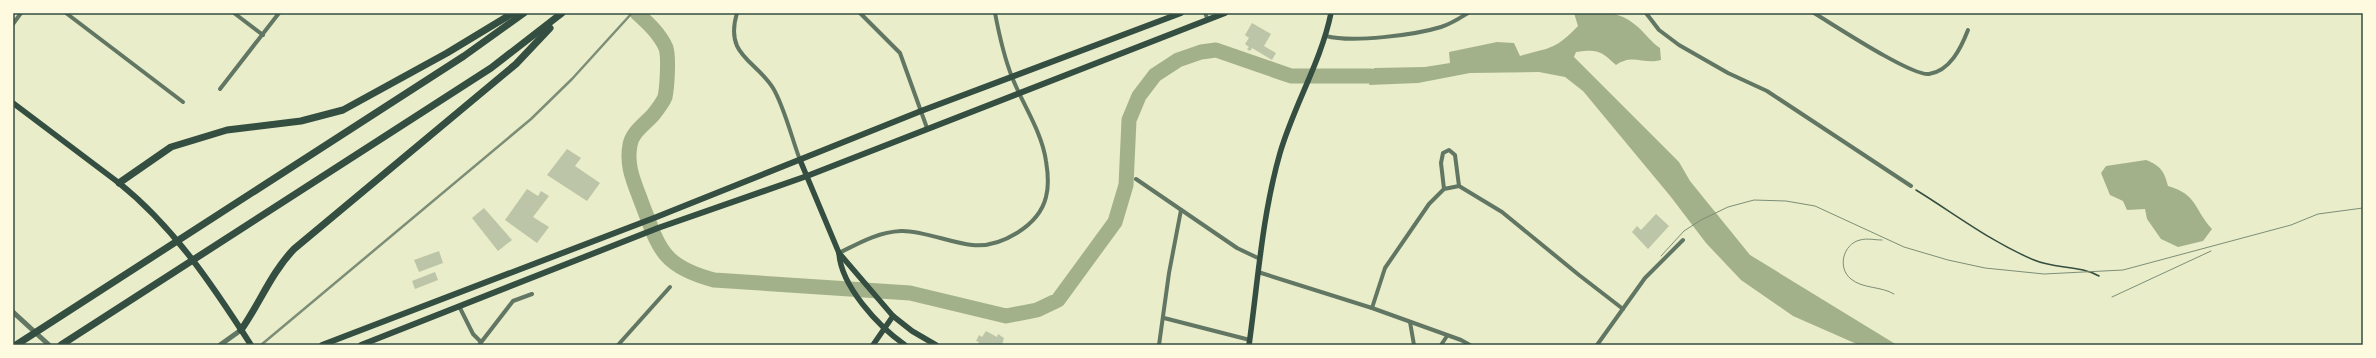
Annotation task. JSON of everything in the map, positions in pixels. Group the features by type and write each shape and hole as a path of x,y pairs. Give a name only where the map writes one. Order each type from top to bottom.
{"highway":[{"path":"119,183 171,147 227,130 301,121 343,110 440,57 513,13"},
{"path":"16,345 464,56 524,13"},
{"path":"62,344 491,68 563,13"},
{"path":"241,330 255,310 274,273 294,249 516,64 563,13"}],"main road":[{"path":"322,345 654,218 921,111 1012,78 1181,13"},
{"path":"361,345 647,232 807,176 1225,13"},
{"path":"1249,342 1264,221 1274,176 1288,129 1326,36 1331,13"},
{"path":"13,103 119,183 168,229 213,288 250,344"},
{"path":"800,160 839,253 893,316 912,331 936,345"},
{"path":"839,253 840,268 858,297 884,328 904,345"},
{"path":"873,345 893,316"}],"street":[{"path":"13,24 21,13"},
{"path":"66,13 183,102"},
{"path":"234,13 263,35"},
{"path":"220,89 279,13"},
{"path":"737,13 734,33 738,48 744,58 773,89 800,160"},
{"path":"860,13 900,53 927,128"},
{"path":"839,253 875,236 902,231 980,245 1004,240 1024,229 1035,217 1046,199 1048,182 1046,160 1020,94 1012,78 995,13"},
{"path":"1205,13 1208,20"},
{"path":"1326,36 1352,40 1431,30 1453,22 1468,13"},
{"path":"1646,13 1659,30 1678,45 1722,70 1767,91 1911,186"},
{"path":"1814,13 1900,63 1925,74 1938,71 1950,62 1968,30"},
{"path":"1444,189 1441,163 1443,153 1449,150 1454,155 1459,186"},
{"path":"1136,180 1237,248 1260,259"},
{"path":"1372,308 1385,268 1428,204 1444,189 1459,186 1502,212 1579,275 1623,308"},
{"path":"1159,345 1180,210"},
{"path":"1597,345 1652,269 1683,240"},
{"path":"1258,272 1372,308 1461,340 1470,345"},
{"path":"618,345 670,287"},
{"path":"459,306 473,334 480,343 513,301 532,294"},
{"path":"13,312 49,345"},
{"path":"1164,318 1249,342"},
{"path":"1410,322 1414,345"},
{"path":"220,345 241,330"},
{"path":"1441,345 1447,336"}],"path":[{"path":"1911,186 1984,235 2020,254 2048,265 2086,270 2099,276"}],"shaded area":[{"path":"1600,12 1615,14 1623,17 1638,27 1660,48 1661,60 1655,61 1633,59 1616,65 1606,56 1594,51 1576,52 1574,57 1679,162 1690,181 1750,255 1897,345 1859,345 1793,316 1741,280 1706,243 1671,197 1583,91 1565,77 1539,72 1470,73 1418,83 1369,85 1374,68 1425,67 1450,63 1449,52 1497,42 1514,43 1520,56 1552,47 1564,40 1578,26 1574,13"},
{"path":"2146,160 2155,164 2161,170 2165,176 2168,186 2185,194 2194,203 2212,229 2203,241 2178,247 2161,239 2147,219 2145,209 2127,210 2123,201 2110,195 2101,173 2106,166"}],"building":[{"path":"1252,23 1271,34 1264,46 1276,53 1272,60 1252,48 1250,51 1247,49 1249,47 1245,44 1249,38 1245,35"},
{"path":"567,149 581,158 575,166 600,183 587,201 547,175"},
{"path":"527,189 538,196 541,191 549,196 533,217 549,227 537,243 505,220"},
{"path":"484,208 512,240 498,251 472,218"},
{"path":"1656,214 1669,226 1648,249 1632,232 1637,226 1641,230"},
{"path":"439,251 443,263 419,272 414,260"},
{"path":"435,272 438,280 415,289 412,281"},
{"path":"986,331 997,337 998,334 1004,338 1002,345 978,344 979,342 976,341 979,335 982,337"}],"waterway":[{"path":"637,13 653,29 666,48 666,93 660,106 633,136 630,145 629,160 633,180 658,243 664,253 672,261 696,275 714,280 910,293 1006,316 1037,310 1058,300 1115,222 1126,185 1129,120 1139,96 1155,75 1178,60 1201,52 1216,50 1291,76 1371,76"}],"tram line":[{"path":"1661,256 1684,231 1701,220 1728,207 1754,200 1786,201 1815,206 1904,247 1948,260 1985,268 2044,274 2123,270 2291,225 2318,214 2363,208"},
{"path":"1882,240 1865,239 1854,242 1846,251 1843,263 1844,269 1851,279 1856,282 1866,286 1889,291 1894,294"},
{"path":"2112,297 2211,251"}],"railway":[{"path":"261,345 531,119 572,79 632,13"}]}
